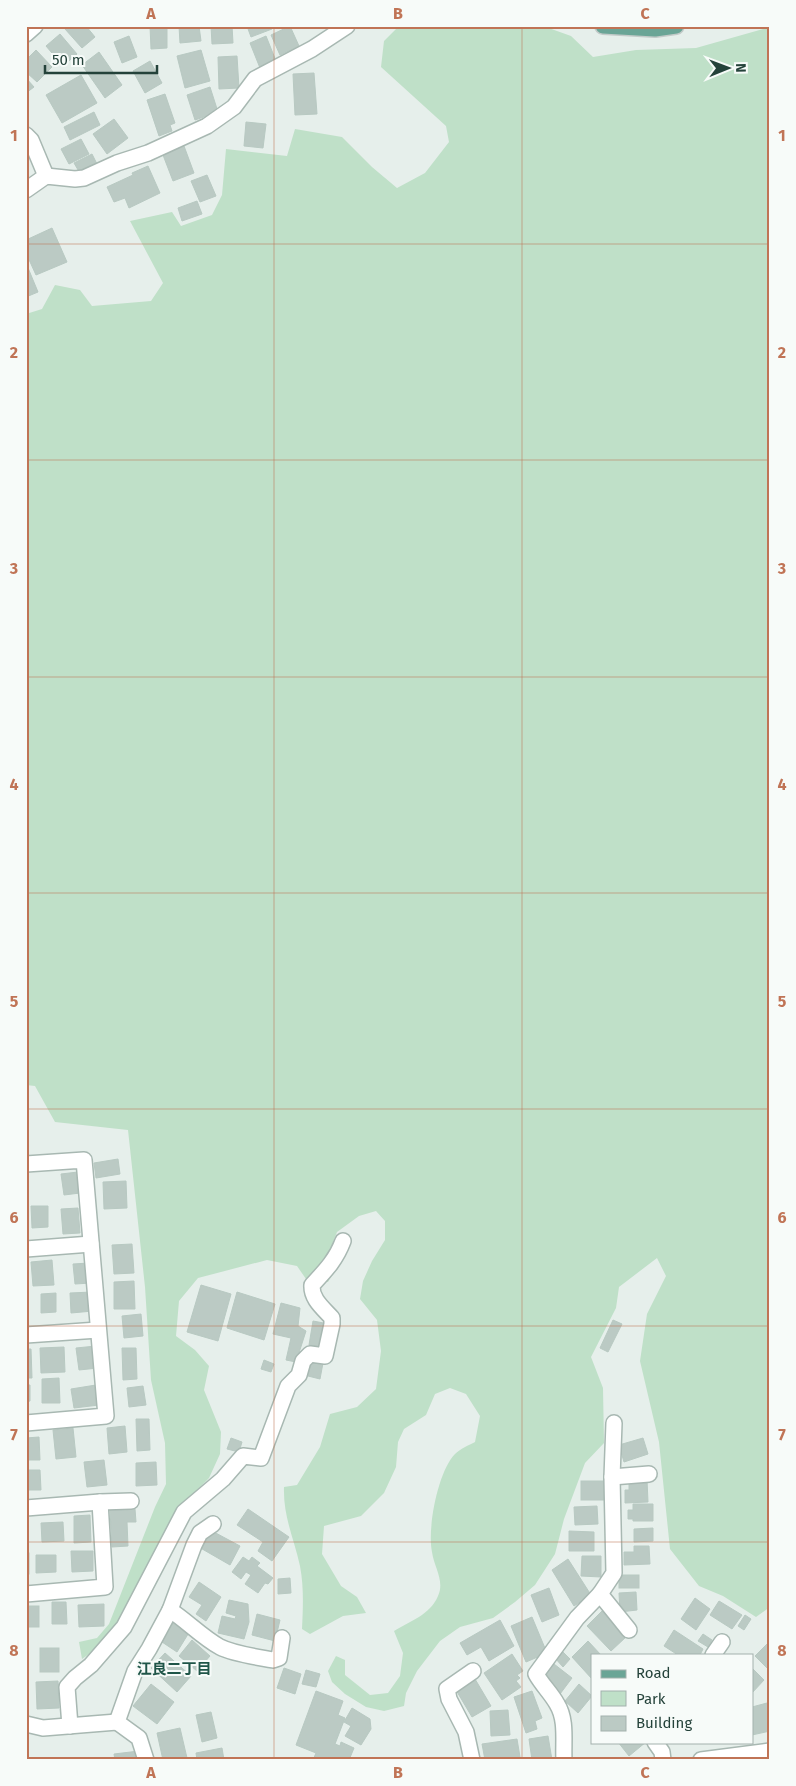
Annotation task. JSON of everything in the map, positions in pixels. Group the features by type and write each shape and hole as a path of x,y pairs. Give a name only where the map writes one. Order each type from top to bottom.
{"main road":[{"path":"603,26 654,29 676,26"}],"street":[{"path":"26,34 35,26"},
{"path":"26,190 46,176 84,178 117,163 148,153 207,126 234,107 255,79 312,49 347,26"},
{"path":"26,135 31,140 46,176"},
{"path":"26,1164 84,1160 106,1416 26,1422"},
{"path":"70,1726 67,1687 91,1665 124,1627 184,1512 223,1478 243,1456 261,1458 288,1386 299,1375 303,1361 310,1354 325,1356 332,1318 311,1291 312,1285 331,1265 343,1241"},
{"path":"26,1248 91,1244"},
{"path":"26,1335 98,1330"},
{"path":"564,1760 563,1723 558,1705 536,1674 577,1618 600,1594 614,1573 612,1476 614,1423"},
{"path":"612,1476 649,1474"},
{"path":"26,1508 131,1501"},
{"path":"26,1594 105,1587 100,1502"},
{"path":"117,1722 135,1671 149,1650 170,1610 200,1533 213,1524"},
{"path":"600,1594 629,1630"},
{"path":"170,1610 188,1622 205,1638 222,1648 273,1660 279,1658 282,1638"},
{"path":"713,1654 722,1642"},
{"path":"472,1760 466,1732 449,1699 447,1689 473,1671"},
{"path":"26,1724 43,1728 117,1722 139,1738 146,1760"},
{"path":"702,1760 770,1751"}],"green space":[{"path":"399,26 543,26 571,36 593,57 636,50 696,48 770,27 770,1607 756,1617 723,1596 699,1586 670,1549 659,1442 640,1361 647,1314 666,1276 657,1258 619,1287 616,1308 591,1357 603,1388 604,1443 585,1463 564,1519 555,1554 535,1585 515,1602 493,1618 460,1627 440,1641 417,1671 406,1693 404,1706 384,1711 366,1707 345,1694 332,1682 328,1671 336,1656 345,1660 345,1675 370,1695 388,1693 400,1676 403,1653 394,1631 425,1613 438,1596 440,1579 433,1558 431,1542 435,1501 449,1462 457,1452 475,1442 480,1416 466,1394 450,1388 435,1394 426,1415 404,1429 398,1442 396,1467 384,1493 361,1516 324,1526 322,1554 341,1586 357,1597 366,1613 343,1616 310,1634 302,1629 303,1597 301,1574 285,1508 284,1487 297,1485 320,1447 330,1414 357,1407 376,1389 381,1351 377,1320 360,1299 363,1281 372,1261 385,1240 385,1221 376,1211 359,1216 337,1232 331,1247 339,1263 328,1282 306,1279 297,1266 267,1260 198,1278 179,1301 176,1336 195,1350 209,1366 204,1390 221,1432 220,1454 209,1478 176,1512 117,1626 96,1649 82,1659 79,1642 97,1638 109,1624 155,1507 166,1484 165,1443 151,1380 145,1287 128,1130 55,1122 35,1086 26,1085 26,314 42,309 55,285 80,290 92,306 151,301 163,283 130,221 172,212 181,226 212,215 222,195 226,149 287,156 295,129 342,137 372,167 397,188 425,173 449,142 446,126 381,67 384,41"}],"building":[{"path":"68,26 86,26 95,37 82,48 65,29"},
{"path":"150,26 167,26 167,48 151,49"},
{"path":"179,26 199,26 201,41 180,43"},
{"path":"211,26 232,26 233,43 212,44"},
{"path":"247,26 271,26 272,29 251,37"},
{"path":"290,26 299,46 280,55 271,35"},
{"path":"60,34 77,54 63,66 46,46"},
{"path":"129,36 137,57 122,63 114,42"},
{"path":"266,36 276,61 260,68 250,43"},
{"path":"36,50 52,67 37,82 26,72 26,60"},
{"path":"201,50 210,81 185,88 177,56"},
{"path":"99,52 122,85 105,98 82,65"},
{"path":"237,56 239,88 219,89 218,57"},
{"path":"150,61 162,83 145,93 133,71"},
{"path":"314,73 317,114 295,115 293,74"},
{"path":"81,75 97,103 62,123 46,95"},
{"path":"26,78 34,87 26,93"},
{"path":"210,87 218,112 195,120 187,95"},
{"path":"165,94 175,123 170,125 172,131 159,136 147,100"},
{"path":"94,112 100,125 70,140 64,127"},
{"path":"114,119 128,138 107,154 93,134"},
{"path":"246,122 266,124 263,148 244,146"},
{"path":"81,139 89,154 69,164 61,149"},
{"path":"184,146 194,173 173,181 163,155"},
{"path":"92,154 98,166 81,175 74,163"},
{"path":"148,166 160,193 129,208 125,198 114,202 107,187"},
{"path":"207,175 216,196 200,202 191,181"},
{"path":"197,201 202,214 182,221 178,208"},
{"path":"52,228 67,262 36,275 26,253 26,240"},
{"path":"26,263 38,292 26,297"},
{"path":"118,1159 120,1174 96,1178 94,1163"},
{"path":"78,1172 80,1193 64,1195 61,1174"},
{"path":"126,1181 127,1208 104,1209 103,1182"},
{"path":"31,1206 48,1206 48,1227 32,1228"},
{"path":"78,1208 80,1233 63,1234 61,1209"},
{"path":"132,1244 134,1273 114,1274 112,1245"},
{"path":"52,1260 54,1285 33,1286 31,1262"},
{"path":"89,1263 91,1283 75,1284 73,1264"},
{"path":"134,1281 135,1309 114,1309 114,1282"},
{"path":"201,1285 231,1294 218,1341 187,1332"},
{"path":"92,1292 93,1311 71,1313 70,1293"},
{"path":"237,1292 275,1304 264,1340 227,1328"},
{"path":"56,1293 56,1312 41,1313 41,1294"},
{"path":"281,1303 300,1308 298,1326 306,1331 296,1362 286,1360 291,1338 273,1334"},
{"path":"141,1314 143,1336 124,1338 122,1316"},
{"path":"613,1320 622,1324 608,1352 600,1348"},
{"path":"313,1321 329,1324 325,1348 309,1345"},
{"path":"96,1346 98,1368 79,1370 76,1348"},
{"path":"64,1347 65,1372 41,1373 40,1348"},
{"path":"122,1348 136,1348 137,1379 123,1380"},
{"path":"26,1349 31,1349 32,1378 26,1378"},
{"path":"264,1360 274,1364 271,1372 261,1369"},
{"path":"311,1360 323,1363 320,1379 308,1376"},
{"path":"59,1378 60,1403 42,1403 42,1379"},
{"path":"26,1385 30,1385 30,1401 26,1402"},
{"path":"96,1385 99,1405 74,1408 71,1389"},
{"path":"143,1386 146,1405 129,1407 127,1388"},
{"path":"136,1419 149,1419 150,1450 137,1451"},
{"path":"125,1426 127,1452 109,1454 107,1428"},
{"path":"73,1428 76,1457 56,1459 53,1430"},
{"path":"39,1437 40,1460 26,1460 26,1438"},
{"path":"231,1438 242,1442 239,1452 227,1449"},
{"path":"643,1438 648,1454 624,1462 619,1445"},
{"path":"104,1460 107,1485 87,1487 84,1462"},
{"path":"156,1462 157,1485 136,1486 136,1463"},
{"path":"26,1470 40,1470 41,1490 26,1490"},
{"path":"647,1480 648,1502 625,1503 625,1490 629,1490 629,1481"},
{"path":"581,1481 604,1481 604,1500 581,1500"},
{"path":"633,1504 653,1504 653,1521 633,1521 633,1519 628,1519 628,1510 633,1510"},
{"path":"597,1506 598,1524 575,1525 574,1507"},
{"path":"135,1509 136,1522 127,1522 128,1546 112,1547 110,1510"},
{"path":"248,1509 289,1537 272,1561 258,1551 263,1542 237,1525"},
{"path":"90,1515 91,1542 74,1543 74,1516"},
{"path":"63,1522 64,1541 42,1542 41,1523"},
{"path":"653,1528 653,1541 634,1542 634,1529"},
{"path":"212,1531 240,1546 230,1565 197,1546 202,1536 208,1539"},
{"path":"569,1531 594,1532 594,1551 569,1551"},
{"path":"634,1546 649,1546 650,1564 624,1565 624,1552 634,1552"},
{"path":"71,1551 93,1551 93,1571 72,1572"},
{"path":"26,1553 29,1553 29,1574 26,1574"},
{"path":"36,1555 56,1555 56,1572 36,1573"},
{"path":"582,1556 601,1556 601,1577 581,1576"},
{"path":"243,1557 249,1561 252,1557 260,1563 257,1566 273,1578 268,1584 265,1583 258,1593 245,1584 251,1575 246,1572 241,1579 232,1572"},
{"path":"568,1559 591,1595 574,1606 552,1570"},
{"path":"619,1575 639,1575 639,1588 619,1588"},
{"path":"290,1578 291,1593 278,1594 278,1579"},
{"path":"199,1582 221,1597 206,1621 196,1614 202,1605 189,1597"},
{"path":"549,1588 559,1615 542,1622 531,1595"},
{"path":"636,1592 637,1610 620,1612 619,1593"},
{"path":"695,1598 710,1609 696,1630 681,1619"},
{"path":"229,1600 248,1604 249,1622 244,1639 218,1633 222,1616 235,1619 236,1616 226,1613"},
{"path":"719,1601 742,1615 732,1629 710,1615"},
{"path":"52,1602 66,1602 67,1624 52,1624"},
{"path":"104,1604 104,1626 79,1627 78,1605"},
{"path":"26,1606 39,1606 39,1627 26,1627"},
{"path":"602,1611 626,1637 611,1651 587,1626"},
{"path":"257,1614 280,1620 275,1641 252,1635"},
{"path":"745,1615 751,1619 744,1630 738,1626"},
{"path":"532,1617 547,1653 526,1662 511,1626"},
{"path":"500,1620 514,1646 489,1661 481,1647 467,1655 460,1643"},
{"path":"174,1622 190,1631 177,1652 162,1642"},
{"path":"674,1630 703,1649 700,1654 676,1654 664,1646"},
{"path":"703,1634 712,1640 708,1647 698,1641"},
{"path":"192,1640 210,1656 197,1671 179,1656"},
{"path":"588,1641 600,1654 591,1654 591,1678 572,1657"},
{"path":"770,1641 770,1671 755,1656"},
{"path":"40,1648 59,1648 59,1672 40,1672"},
{"path":"562,1651 570,1659 563,1667 555,1658"},
{"path":"165,1653 191,1676 177,1692 151,1668"},
{"path":"512,1654 523,1671 517,1675 520,1678 516,1681 521,1687 502,1700 484,1673"},
{"path":"554,1664 572,1678 560,1694 542,1679"},
{"path":"284,1668 301,1674 295,1694 277,1688"},
{"path":"306,1670 320,1674 316,1687 302,1684"},
{"path":"754,1670 764,1680 754,1691"},
{"path":"475,1679 491,1706 472,1717 456,1690"},
{"path":"58,1681 59,1708 37,1709 36,1682"},
{"path":"151,1684 174,1702 157,1724 133,1706"},
{"path":"579,1684 591,1695 578,1713 565,1701"},
{"path":"316,1691 343,1701 338,1715 345,1718 335,1744 340,1746 341,1742 354,1748 349,1760 313,1760 316,1753 296,1745"},
{"path":"532,1691 542,1718 535,1721 537,1729 526,1733 514,1697"},
{"path":"767,1703 770,1713 770,1731 754,1735 754,1706"},
{"path":"352,1708 370,1719 371,1729 361,1745 345,1736 351,1726 344,1722"},
{"path":"508,1710 510,1735 491,1736 490,1711"},
{"path":"211,1712 217,1738 202,1742 196,1715"},
{"path":"180,1728 187,1758 163,1760 157,1733"},
{"path":"548,1736 552,1760 532,1760 529,1739"},
{"path":"517,1739 520,1757 485,1760 482,1744"},
{"path":"620,1744 644,1744 629,1756"},
{"path":"222,1748 224,1760 197,1760 196,1753"},
{"path":"139,1751 140,1760 115,1760 114,1754"}],"district":[{"name":"江良二丁目","path":"174,1669"}]}
